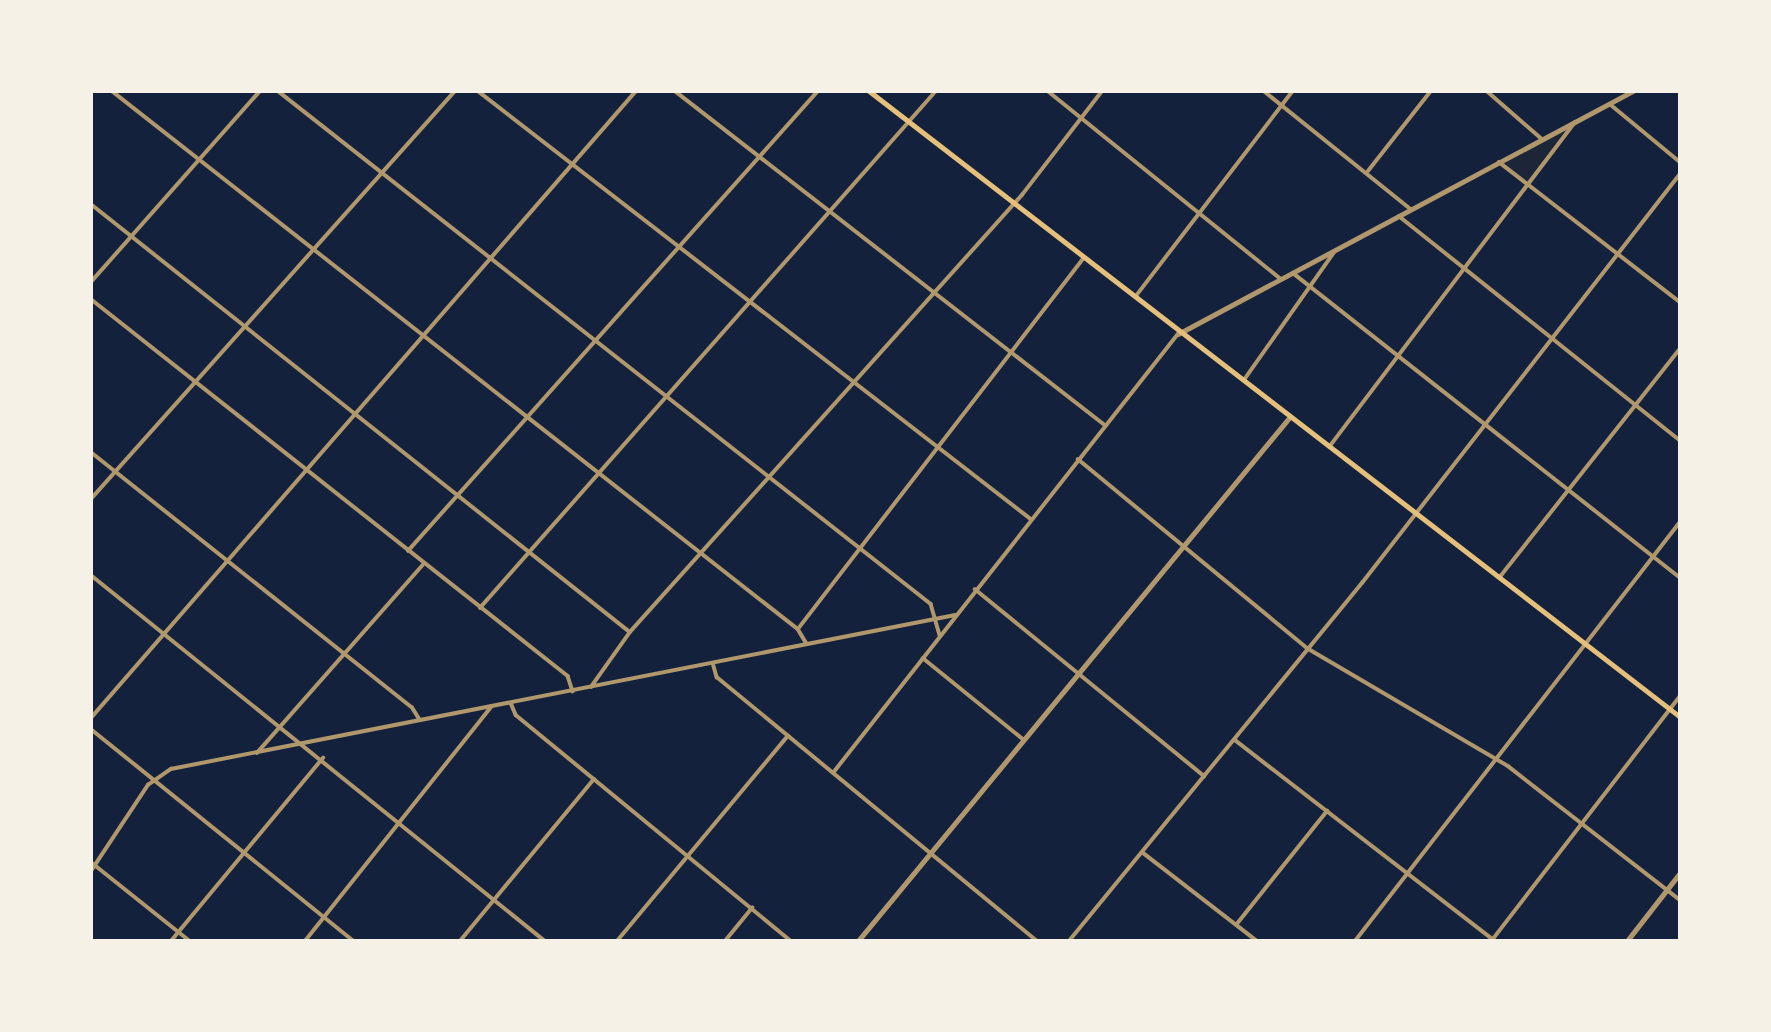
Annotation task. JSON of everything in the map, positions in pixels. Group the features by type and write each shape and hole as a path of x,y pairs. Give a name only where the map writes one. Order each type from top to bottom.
{"main road":[{"path":"869,91 1015,203 1178,334 1680,717"}],"street":[{"path":"112,91 798,629 807,644"},
{"path":"91,282 260,91"},
{"path":"278,91 931,604 940,635"},
{"path":"91,499 455,91"},
{"path":"478,91 1031,519"},
{"path":"91,718 310,473 491,257 636,91"},
{"path":"675,91 1105,425"},
{"path":"408,551 818,91"},
{"path":"480,608 910,124 936,91"},
{"path":"1048,91 1201,211 1281,279"},
{"path":"591,687 630,632 853,380 1015,203 1102,91"},
{"path":"1264,91 1368,171 1411,209"},
{"path":"1135,298 1293,91"},
{"path":"1368,171 1431,91"},
{"path":"1487,91 1542,139"},
{"path":"833,773 1178,334 1633,91"},
{"path":"1610,104 1680,162"},
{"path":"1328,448 1530,188 1575,122"},
{"path":"1499,162 1680,302"},
{"path":"1069,941 1235,740 1680,174"},
{"path":"91,204 630,632"},
{"path":"1399,216 1680,440"},
{"path":"1243,382 1315,288 1335,251"},
{"path":"798,629 1084,258"},
{"path":"1293,273 1680,578"},
{"path":"91,299 424,565 568,676 573,691"},
{"path":"1498,579 1680,349"},
{"path":"858,941 1289,418"},
{"path":"91,452 344,653 420,721"},
{"path":"1078,459 1181,547 1307,648 1496,759 1680,901"},
{"path":"1355,941 1680,522"},
{"path":"255,755 424,565"},
{"path":"91,575 307,744 545,941"},
{"path":"975,589 1204,776"},
{"path":"91,871 93,863 153,779 172,769 255,755 955,615"},
{"path":"923,658 1023,739"},
{"path":"713,663 717,677 1037,941"},
{"path":"1235,740 1493,940 1680,696"},
{"path":"512,703 516,715 792,941"},
{"path":"305,941 491,707"},
{"path":"91,729 246,850 354,941"},
{"path":"617,941 788,736"},
{"path":"171,941 323,758"},
{"path":"460,941 594,779"},
{"path":"1236,925 1326,811"},
{"path":"1142,852 1257,941"},
{"path":"93,863 190,941"},
{"path":"1627,941 1680,873"},
{"path":"724,941 752,908"}],"shaded area":[{"path":"1575,122 1530,188 1499,162"}]}
